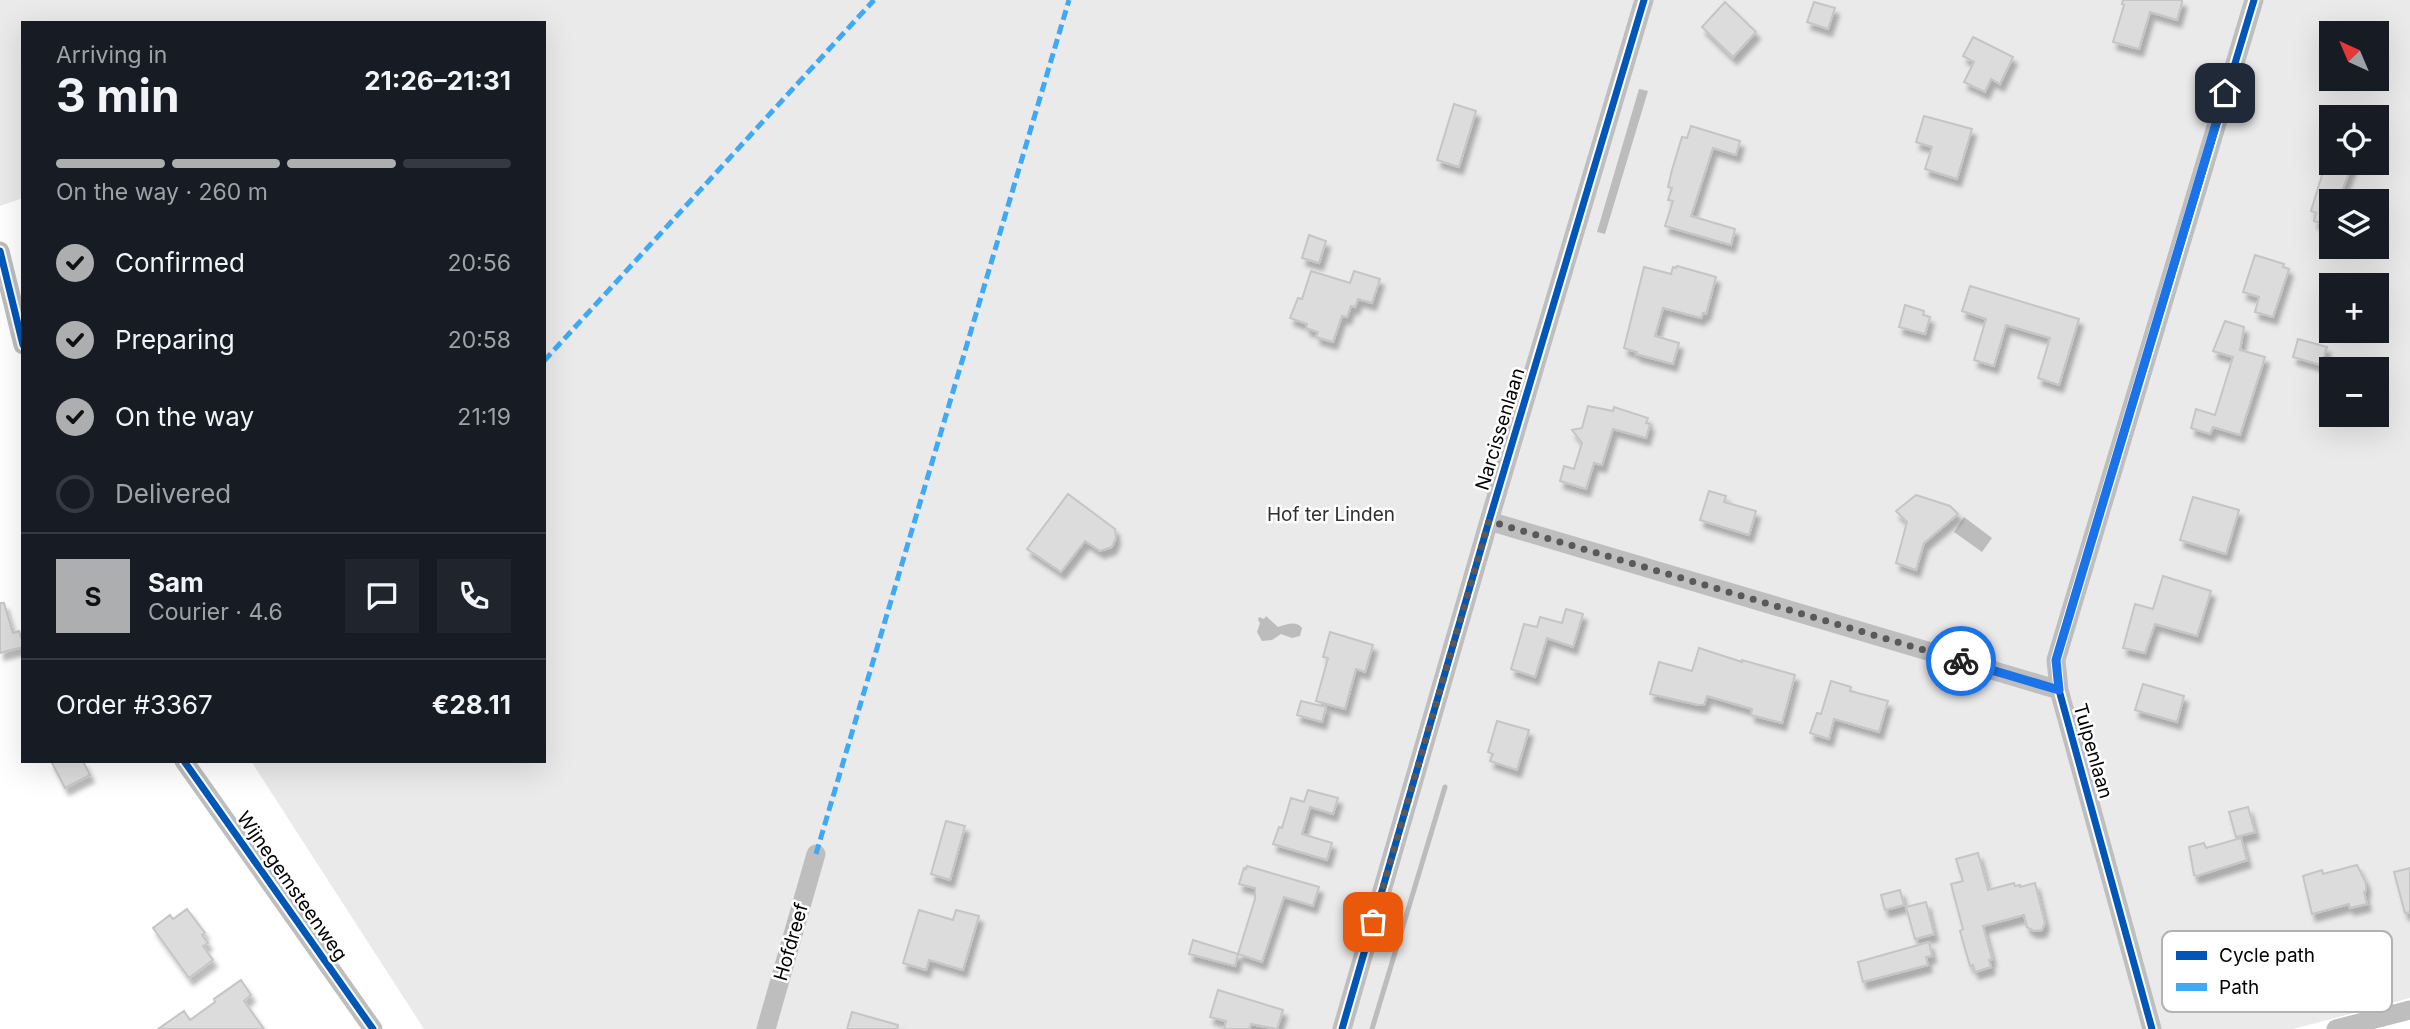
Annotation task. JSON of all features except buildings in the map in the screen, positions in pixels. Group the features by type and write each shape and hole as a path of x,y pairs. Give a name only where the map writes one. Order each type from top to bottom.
{"street":[{"name":"Narcissenlaan","path":"1342,1029 1644,0"},
{"name":"Tulpenlaan","path":"2152,1029 2059,690 2056,660 2254,0"},
{"path":"0,251 21,337"},
{"path":"1489,521 2059,690"},
{"name":"Wijnegemsteenweg","path":"185,763 373,1029"},
{"name":"Hofdreef","path":"766,1029 816,854"},
{"path":"2336,1029 2410,1010"}],"green space":[{"name":"Hof ter Linden","path":"0,0 2410,0 2410,998 2392,1003 2392,931 2162,931 2162,1012 2357,1012 2293,1029 424,1029 252,763 546,763 546,21 21,21 21,199 0,206"}],"shaded area":[{"path":"1639,89 1648,91 1605,234 1597,232"},
{"path":"1964,517 1992,538 1982,552 1954,532"},
{"path":"1266,616 1278,627 1297,624 1302,628 1300,636 1292,638 1281,634 1272,640 1262,641 1257,632 1260,623 1258,620 1259,617 1264,619"}],"waterway":[{"path":"1372,1029 1445,787"}],"marked path":[{"path":"546,359 874,0"},
{"path":"816,854 1069,0"}],"cycle path":[{"path":"1342,1029 1644,0"},
{"path":"2152,1029 2059,690 2056,660 2254,0"},
{"path":"0,251 21,337"},
{"path":"185,763 373,1029"}],"way so far":[{"path":"1373,922 1489,521 1961,661"}],"route":[{"path":"1961,661 2059,690 2056,660 2225,93"}]}
